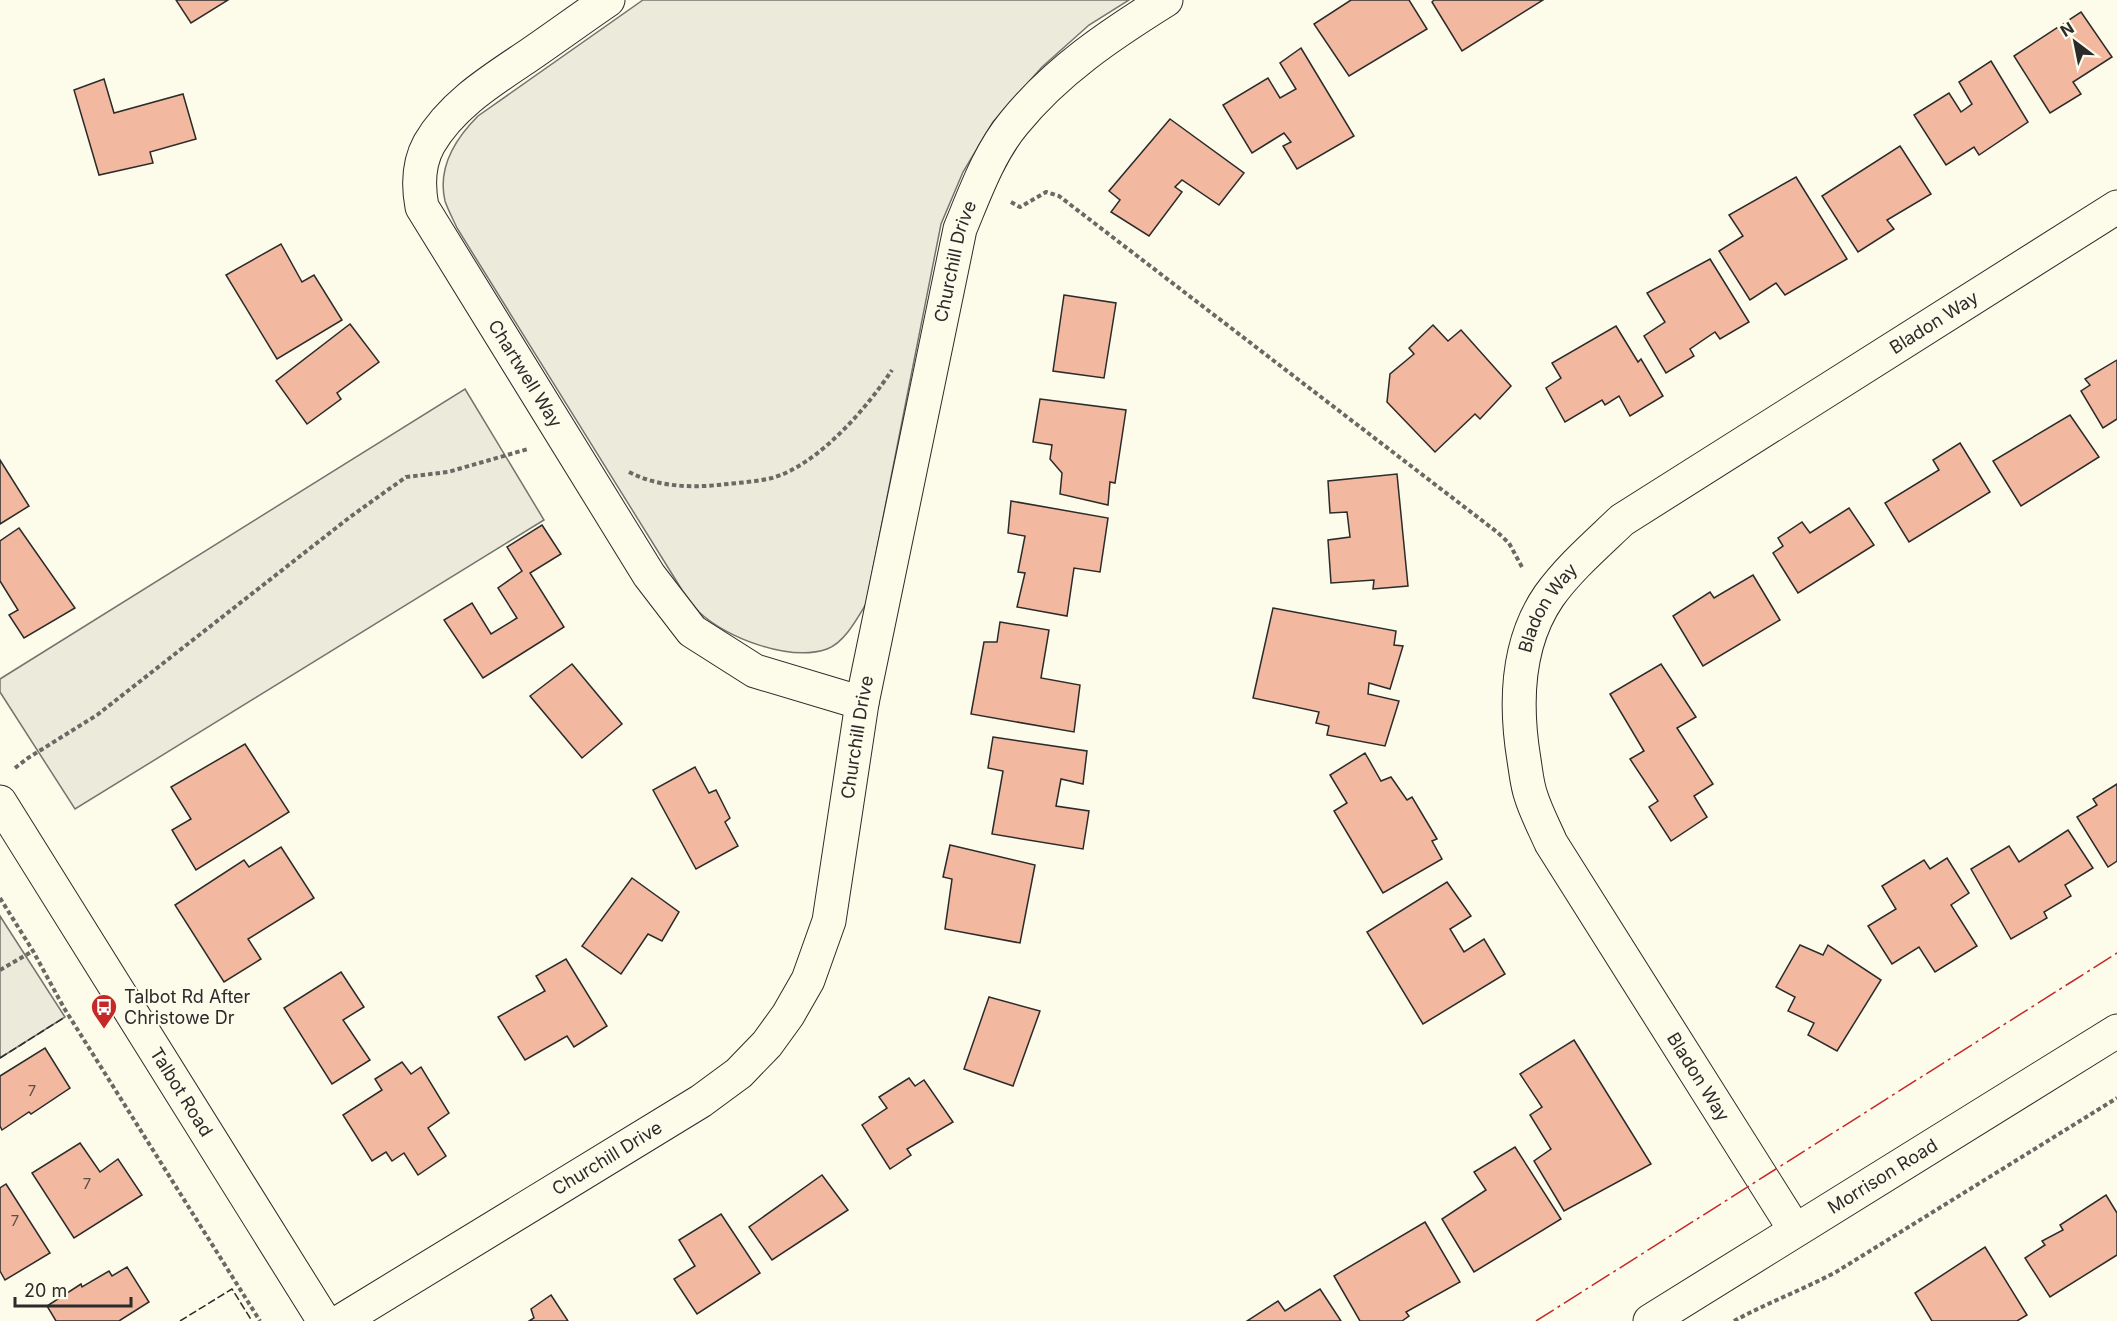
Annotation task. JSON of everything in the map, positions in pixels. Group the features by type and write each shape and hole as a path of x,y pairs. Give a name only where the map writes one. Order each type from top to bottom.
{"street":[{"name":"Chartwell Way","path":"608,0 454,110 428,145 418,186 422,207 649,575 692,632 754,671 862,703"},
{"name":"Churchill Drive","path":"341,1321 700,1101 739,1073 767,1044 788,1015 808,980 829,921 862,703 960,229 979,184 1013,124 1074,62 1116,31 1166,0"},
{"name":"Bladon Way","path":"1795,1230 1551,843 1530,795 1520,715 1520,675 1528,636 1548,597 1580,561 1622,520 2117,207"},
{"name":"Talbot Road","path":"5,788 324,1321"},
{"name":"Morrison Road","path":"1650,1321 2117,1031"}],"path":[{"path":"979,184 1020,207 1046,192 1059,196 1497,532 1509,543 1532,588 1548,597"},
{"path":"624,469 664,484 695,487 773,477 798,466 822,449 851,421 895,366"},
{"path":"5,788 28,758 97,715 350,517 406,477 448,472 565,439"},
{"path":"0,898 33,951 64,1008 260,1321"},
{"path":"0,970 33,951"},
{"path":"1734,1321 1765,1304 1805,1288 1836,1272 2117,1098"}],"shaded area":[{"path":"643,0 1129,0 1089,25 1042,67 993,122 963,172 941,224 866,604 839,642 827,649 795,652 759,645 725,631 699,612 682,590 457,228 445,201 444,177 450,154 462,134 478,116"},
{"path":"465,389 544,520 75,809 0,692 0,679"},
{"path":"0,916 65,1017 0,1058"}],"building":[{"path":"176,0 228,0 191,23"},
{"path":"1351,0 1409,0 1427,29 1349,76 1314,24"},
{"path":"1434,0 1543,0 1462,51 1432,2"},
{"path":"2081,12 2112,57 2073,82 2081,94 2050,113 2014,56"},
{"path":"1301,48 1354,136 1297,169 1283,146 1291,142 1284,133 1252,153 1223,105 1268,78 1280,98 1296,89 1280,63"},
{"path":"1991,61 2028,122 1979,155 1974,147 1946,165 1914,115 1949,93 1961,112 1972,104 1959,82"},
{"path":"104,79 114,113 183,94 196,139 150,152 153,163 99,175 74,90"},
{"path":"1170,119 1244,173 1219,205 1182,180 1175,187 1182,192 1149,236 1111,212 1120,200 1109,191"},
{"path":"1900,146 1931,194 1887,220 1894,229 1858,252 1822,196"},
{"path":"1796,177 1847,259 1785,295 1776,283 1750,300 1719,251 1743,236 1729,215"},
{"path":"281,244 302,282 314,275 342,320 277,359 226,275"},
{"path":"1710,259 1749,322 1720,339 1715,332 1690,349 1694,356 1666,373 1644,336 1665,322 1647,293"},
{"path":"1064,295 1116,303 1104,378 1053,371"},
{"path":"350,324 379,362 337,393 341,399 307,424 276,381"},
{"path":"1433,325 1448,341 1461,330 1511,386 1480,419 1475,414 1435,452 1387,402 1390,374 1414,354 1409,348"},
{"path":"1616,326 1638,362 1641,359 1663,396 1630,416 1619,396 1605,405 1602,400 1565,422 1546,388 1561,378 1552,363"},
{"path":"2117,360 2117,419 2103,428 2081,391 2090,385 2085,379"},
{"path":"1040,399 1126,410 1115,483 1110,482 1108,505 1060,494 1062,473 1050,459 1052,445 1033,442"},
{"path":"2070,415 2099,457 2021,506 1993,461"},
{"path":"1960,443 1990,492 1909,542 1885,503 1939,470 1933,460"},
{"path":"0,460 29,506 0,524"},
{"path":"1397,474 1408,586 1373,589 1374,580 1331,583 1328,540 1350,537 1347,512 1330,513 1328,481"},
{"path":"1011,501 1108,518 1100,572 1074,568 1067,616 1017,607 1025,573 1018,572 1025,536 1008,533"},
{"path":"1849,508 1874,545 1798,593 1773,553 1783,546 1778,538 1802,522 1810,533"},
{"path":"542,525 561,554 530,573 564,627 483,678 444,620 472,603 491,634 517,618 498,588 522,571 507,547"},
{"path":"19,528 75,608 24,638 9,615 18,610 0,581 0,541"},
{"path":"1753,575 1780,620 1703,666 1673,616 1710,592 1714,598"},
{"path":"1273,608 1396,631 1394,645 1403,646 1390,689 1369,683 1368,694 1399,701 1385,746 1327,735 1329,726 1316,723 1319,712 1253,698"},
{"path":"1000,622 1049,630 1041,678 1080,685 1074,732 971,714 984,642 997,642"},
{"path":"572,664 622,724 582,758 530,696"},
{"path":"1661,664 1696,717 1677,728 1713,784 1694,796 1707,817 1671,841 1649,807 1658,801 1630,759 1644,751 1610,694"},
{"path":"993,737 1087,751 1083,784 1061,779 1056,806 1089,811 1083,849 992,834 1003,771 988,768"},
{"path":"245,744 289,812 196,870 172,830 191,819 171,787"},
{"path":"1365,753 1381,781 1391,777 1407,800 1412,797 1437,839 1432,841 1442,859 1383,893 1334,811 1347,803 1330,775"},
{"path":"695,767 709,793 716,790 730,818 725,822 738,846 696,869 653,790"},
{"path":"2117,784 2117,861 2108,867 2077,817 2097,805 2093,799"},
{"path":"2068,830 2093,868 2065,885 2071,896 2044,912 2047,918 2011,939 1971,869 2009,846 2019,862"},
{"path":"950,845 1035,865 1020,943 945,929 952,879 943,877"},
{"path":"281,847 314,898 248,939 261,959 224,982 175,905 244,860 249,867"},
{"path":"1947,858 1969,893 1951,905 1977,946 1935,972 1919,947 1892,964 1868,926 1896,909 1882,886 1924,860 1930,869"},
{"path":"632,878 679,912 662,941 648,934 621,974 582,946"},
{"path":"1447,882 1471,916 1450,929 1464,952 1484,939 1505,974 1423,1024 1367,932"},
{"path":"1800,945 1823,955 1828,945 1881,980 1837,1051 1808,1035 1814,1023 1788,1011 1795,997 1776,987"},
{"path":"566,959 607,1026 574,1047 567,1036 525,1060 498,1017 545,991 536,976"},
{"path":"341,972 364,1007 343,1020 370,1060 332,1084 284,1008"},
{"path":"989,997 1040,1011 1013,1086 964,1069"},
{"path":"1574,1040 1651,1164 1564,1211 1534,1161 1551,1149 1530,1115 1542,1107 1520,1074"},
{"path":"45,1048 70,1088 2,1130 0,1126 0,1076"},
{"path":"402,1062 411,1074 421,1067 449,1113 428,1128 446,1156 418,1175 404,1153 392,1161 386,1152 372,1161 343,1115 382,1090 375,1079"},
{"path":"909,1078 915,1086 924,1080 953,1122 907,1149 911,1155 890,1169 862,1125 887,1108 879,1097"},
{"path":"80,1143 100,1172 118,1159 142,1195 74,1238 32,1173"},
{"path":"1515,1147 1561,1219 1474,1272 1442,1219 1486,1190 1474,1172"},
{"path":"822,1175 848,1210 772,1260 749,1227"},
{"path":"6,1184 50,1253 5,1280 0,1271 0,1188"},
{"path":"2106,1195 2117,1213 2117,1255 2050,1297 2025,1258 2045,1245 2042,1241 2063,1230 2060,1225"},
{"path":"721,1214 760,1273 697,1314 674,1279 695,1266 679,1240"},
{"path":"1425,1222 1460,1282 1406,1312 1409,1316 1402,1321 1360,1321 1334,1276"},
{"path":"1985,1247 2027,1315 2017,1321 1932,1321 1915,1293"},
{"path":"127,1267 149,1302 119,1321 56,1321 47,1306 81,1284 82,1287 109,1271 112,1276"},
{"path":"1320,1289 1341,1321 1247,1321 1278,1301 1285,1311"},
{"path":"551,1295 568,1321 529,1321 534,1318 531,1309"}],"fence":[{"path":"0,1058 65,1017"},
{"path":"180,1321 232,1289 252,1321"}],"power":[{"path":"1536,1321 2117,953"}],"place":[{"name":"Talbot Rd After Christowe Dr","path":"104,1030"}]}
